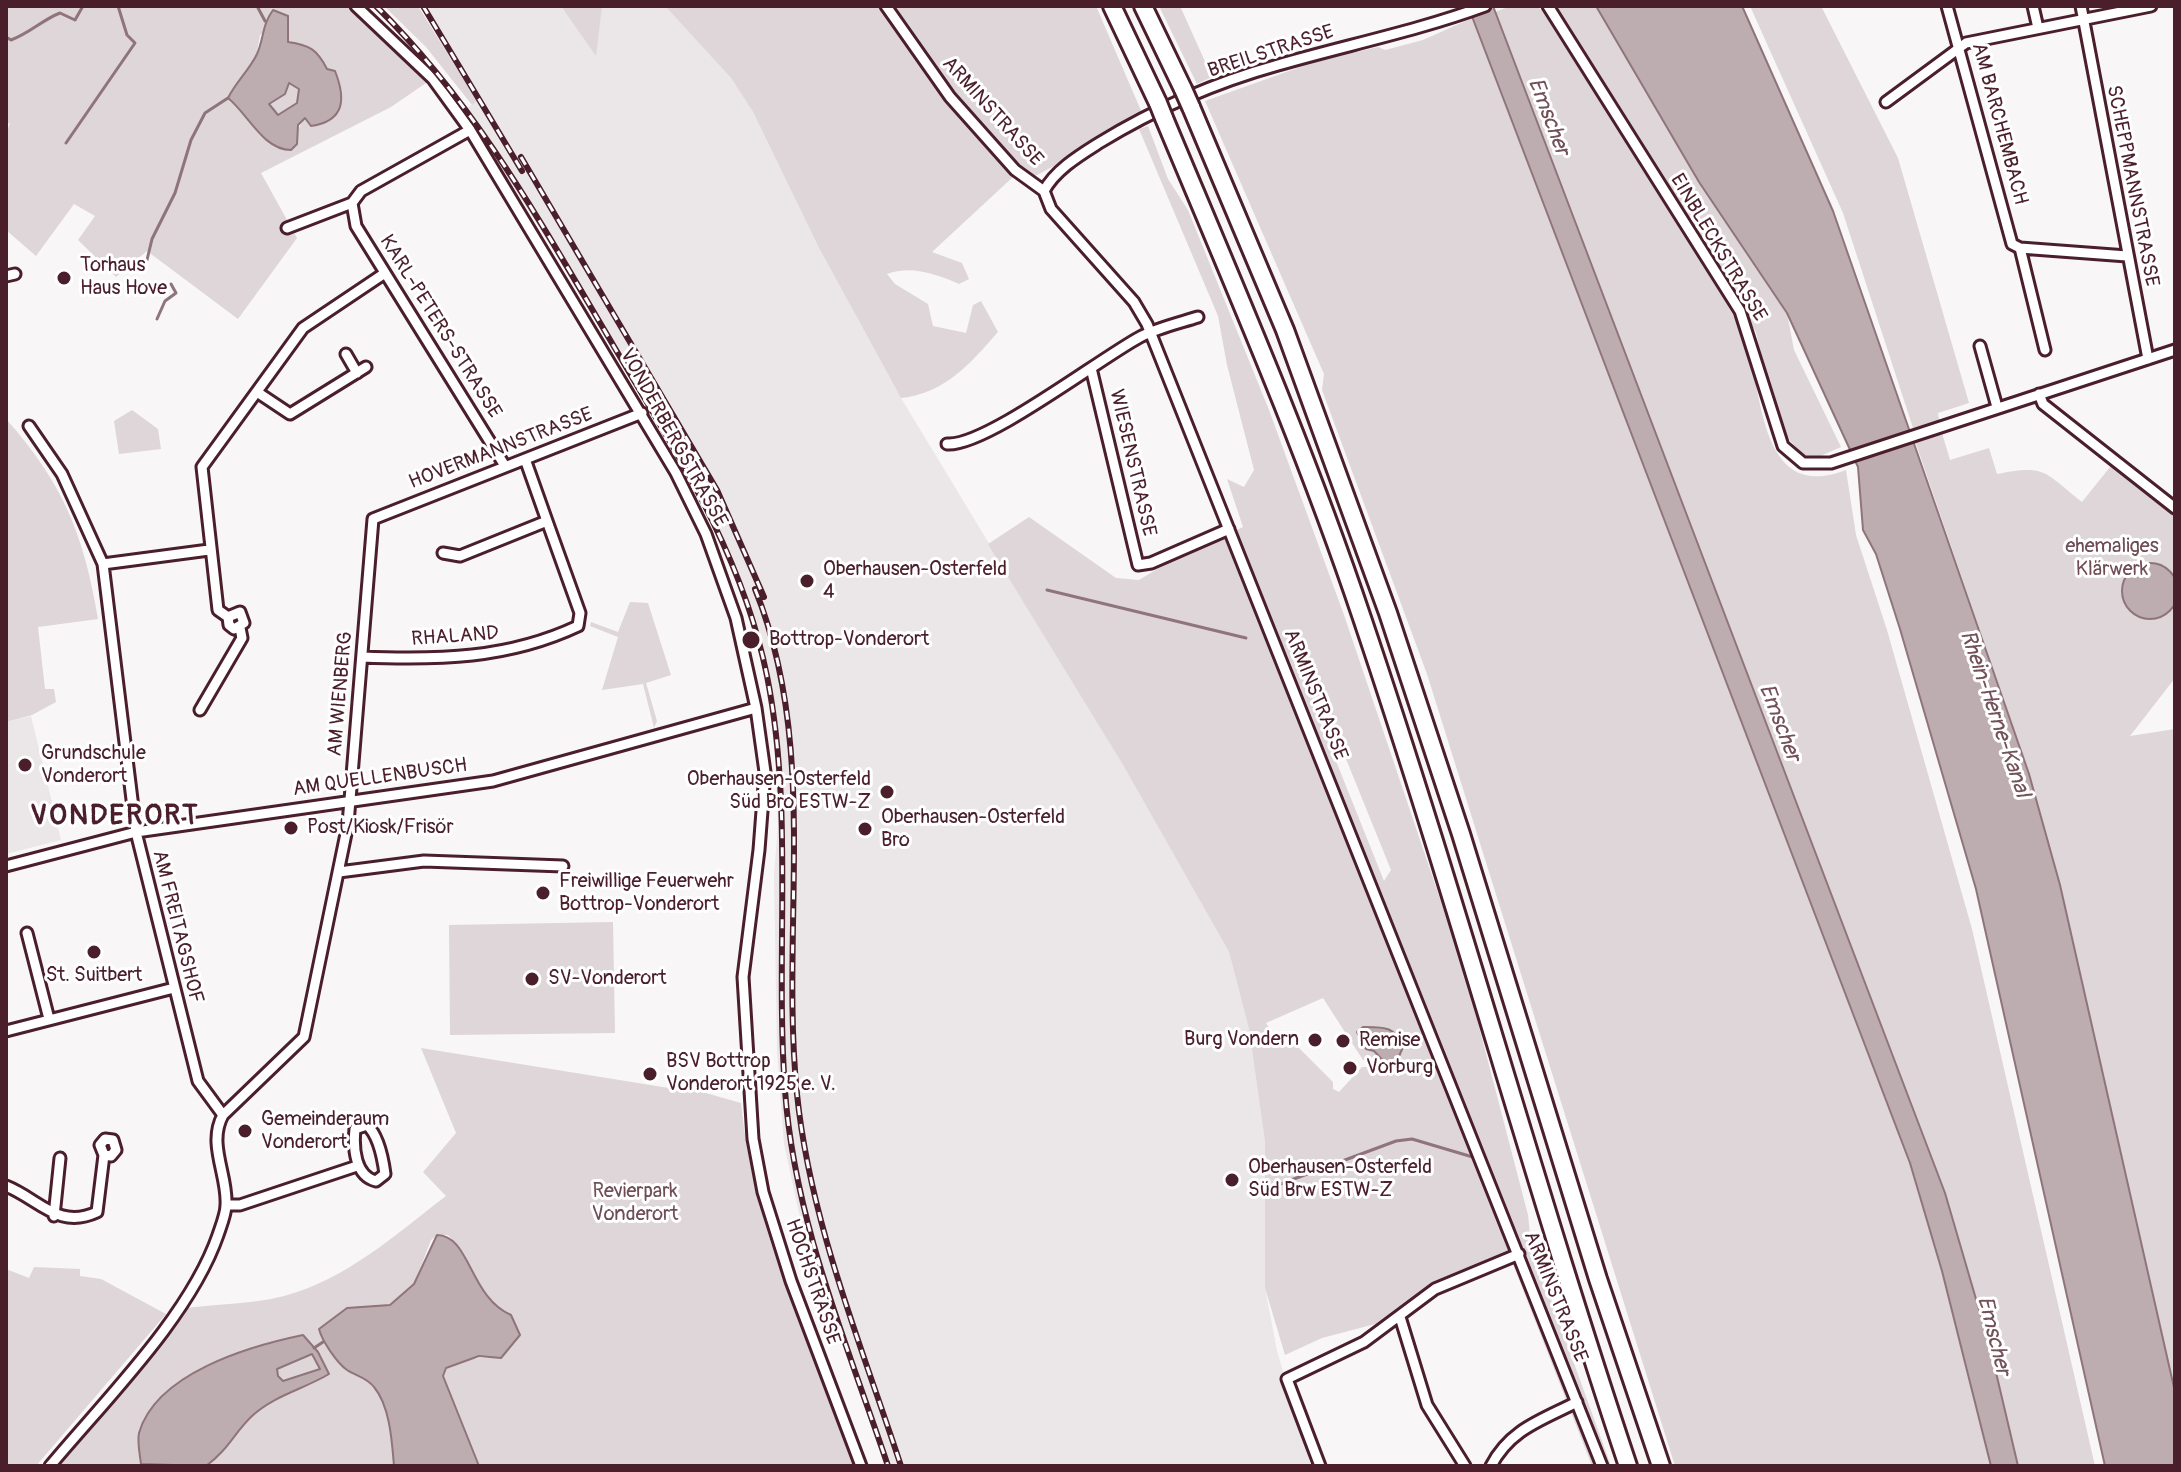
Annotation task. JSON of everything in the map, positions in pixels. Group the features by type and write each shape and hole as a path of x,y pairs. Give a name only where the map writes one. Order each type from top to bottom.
{"highway":[{"path":"1112,6 1161,110 1256,340 1360,614 1449,888 1573,1300 1628,1466"},
{"path":"1143,6 1191,107 1285,330 1388,613 1466,849 1598,1279 1661,1466"}],"street":[{"name":"VONDERBERGSTRASSE","path":"356,6 433,79 470,130 642,413 706,534 736,618 756,708 765,772 743,977 751,1104"},
{"name":"ARMINSTRASSE","path":"886,6 925,63 981,134 1015,170 1044,191 1051,209 1134,302 1150,332 1602,1466"},
{"name":"BREILSTRASSE","path":"1044,191 1071,162 1106,139 1227,82 1279,64 1456,17 1485,6"},
{"name":"EINBLECKSTRASSE","path":"1548,6 1740,311 1783,446 1795,459 1808,465 1843,459 2175,350"},
{"name":"AM BARCHEMBACH","path":"1947,6 2012,244 2020,248 2045,350"},
{"path":"2033,6 2038,28"},
{"name":"SCHEPPMANNSTRASSE","path":"2081,6 2148,359"},
{"path":"1886,102 1959,48 1976,41 2151,6"},
{"path":"287,228 352,203 361,191 470,130"},
{"name":"KARL-PETERS-STRASSE","path":"352,203 356,226 505,466"},
{"path":"2020,248 2127,256"},
{"path":"200,710 242,638 240,628 231,627 228,617 218,610 202,467 303,328 385,273"},
{"path":"947,444 961,445 972,440 1150,332 1198,317"},
{"path":"1980,346 1997,407"},
{"path":"257,392 290,414 361,370 346,354"},
{"name":"WIESENSTRASSE","path":"1091,368 1138,565 1151,563 1229,529"},
{"path":"2039,394 2043,404 2175,508"},
{"name":"HOVERMANNSTRASSE","path":"373,519 642,413"},
{"name":"AM FREITAGSHOF","path":"29,426 62,474 103,564 136,832 198,1081 223,1115"},
{"name":"RHALAND","path":"362,657 442,659 503,653 578,626 580,613 525,459"},
{"name":"AM WIENBERG","path":"223,1115 304,1037 339,872 350,799 373,519"},
{"path":"443,553 460,556 547,521"},
{"path":"103,564 209,550"},
{"name":"AM QUELLENBUSCH","path":"6,866 136,832 350,799 493,781 756,708"},
{"path":"339,872 424,861 563,866"},
{"path":"27,933 49,1019"},
{"path":"6,1031 174,988"},
{"name":"HOCHSTRASSE","path":"751,1104 757,1164 778,1241 861,1466"},
{"path":"50,1466 179,1308 218,1236 226,1205 217,1147 217,1125 223,1115"},
{"path":"367,1125 373,1130 385,1174 372,1181 357,1166 355,1129 367,1125"},
{"path":"6,1186 26,1194 54,1216 83,1219 97,1212 104,1155"},
{"path":"54,1216 60,1158"},
{"path":"226,1205 240,1205 357,1166"},
{"path":"1320,1466 1287,1379 1348,1351 1400,1317 1435,1289 1519,1254"},
{"path":"1400,1317 1427,1405 1465,1466"},
{"path":"1491,1466 1502,1447 1519,1432 1577,1402"}],"shaded area":[{"path":"420,6 665,6 731,78 753,112 819,248 901,398 1123,765 1229,952 1249,1029 1265,1142 1265,1288 1277,1351 1311,1466 886,1466 822,1289 799,1213 784,1144 777,1051 774,876 778,825 773,712 759,644 723,545 703,505 579,289 464,111 476,101"},
{"name":"Grundschule Vonderort","path":"31,716 61,840 6,854 6,722"}],"green space":[{"path":"6,6 347,6 426,83 391,107 261,173 297,238 238,319 147,251 116,277 78,240 95,216 74,204 36,256 6,230 6,134 10,123 6,124","holes":["287,16 287,42 319,54 327,69 291,150 265,138 228,98 256,57 260,35"]},
{"path":"384,6 418,6 477,101 472,105 426,47"},
{"path":"561,6 602,6 596,56"},
{"path":"665,6 880,6 947,101 1013,177 932,252 962,263 969,279 959,284 914,271 887,274 895,284 928,304 933,326 966,333 973,305 981,301 998,332 956,375 930,390 901,398 819,248 753,112 731,78"},
{"path":"890,6 1096,6 1142,113 1033,176 1015,163 976,123"},
{"path":"1159,6 1180,6 1212,77 1197,84"},
{"path":"1511,6 1535,6 1542,10 1726,303 1746,341 1762,414 1781,458 1796,472 1817,476 1846,470 1856,535 1887,630 1972,929 2095,1466 2018,1466 1990,1347 1945,1193 1495,12"},
{"path":"1556,6 1596,6 1699,182 1787,313 1794,350 1841,447 1818,457 1804,457 1783,432 1774,409 1756,332"},
{"path":"1750,6 1821,6 1898,158 1969,403 1938,413 1939,420 1913,428 1843,213"},
{"path":"1472,18 1910,1163 1942,1271 1991,1466 1675,1466 1427,674 1322,390 1324,374 1205,101 1317,61 1378,47 1385,50 1423,40"},
{"path":"289,82 299,89 297,103 279,115 268,104 285,94"},
{"path":"1148,126 1168,179 1188,210 1269,410 1344,615 1465,973 1528,1215 1531,1244 1611,1466 1592,1466 1509,1254 1431,1283 1375,1324 1322,1338 1285,1355 1265,1288 1265,1142 1249,1029 1229,952 1123,765 988,544 1029,517 1116,578 1139,580 1174,559 1243,527 1227,479 1244,487 1254,470 1218,316 1139,129","holes":["1327,712 1391,870 1384,881 1318,716","1323,998 1363,1060 1372,1061 1371,1067 1362,1067 1339,1092 1333,1089 1333,1082 1297,1046 1281,1047 1266,1023"]},
{"path":"132,410 158,429 161,449 119,454 114,421"},
{"path":"6,419 42,465 68,512 86,561 98,619 38,627 45,689 54,689 56,702 32,715 6,722"},
{"name":"ehemaliges Klärwerk","path":"1942,433 1950,460 1989,448 1997,474 2026,470 2044,473 2082,502 2114,462 2175,511 2175,678 2130,736 2175,729 2175,1392 2060,885 2022,753 1915,441"},
{"path":"630,602 648,603 671,675 646,683 657,721 654,728 643,684 602,690 618,637 590,626 591,622 618,632"},
{"name":"SV-Vonderort","path":"613,922 615,1033 450,1035 449,925"},
{"name":"Revierpark Vonderort","path":"421,1048 675,1089 688,1088 741,1103 758,1197 771,1243 803,1333 857,1466 479,1466 443,1376 446,1368 460,1362 501,1358 495,1309 471,1274 465,1255 448,1235 437,1235 431,1240 414,1284 390,1305 347,1308 321,1334 336,1356 368,1380 384,1404 394,1466 56,1466 186,1308 260,1301 284,1296 329,1279 370,1254 446,1196 423,1172 456,1133"},
{"path":"34,1267 80,1269 80,1276 101,1279 166,1314 36,1466 6,1466 6,1269 29,1278"}],"water":[{"path":"1468,6 1493,6 1945,1193 1990,1347 2018,1466 1991,1466 1942,1271 1910,1163"},
{"name":"Rhein-Herne-Kanal","path":"1596,6 1742,6 1833,211 2029,774 2060,885 2175,1392 2175,1466 2105,1466 1976,889 1900,629 1876,554 1863,530 1858,467 1787,313 1699,182"},
{"path":"273,10 288,16 288,42 316,52 327,69 335,71 341,91 340,107 336,114 311,126 305,118 298,125 297,144 291,150 264,138 228,98 257,54","holes":["289,83 299,89 297,103 278,115 269,104 285,94"]},
{"path":"2150,563 2170,571 2178,591 2170,611 2150,619 2130,611 2122,591 2130,571"},
{"path":"1363,1027 1383,1028 1397,1035 1403,1047 1397,1061 1387,1065 1374,1051 1366,1049 1357,1032"},
{"path":"437,1235 457,1245 487,1295 497,1307 511,1315 520,1335 501,1358 479,1356 446,1368 443,1376 479,1466 394,1466 384,1404 368,1381 339,1362 319,1329 347,1308 390,1305 414,1284"},
{"path":"303,1335 318,1352 329,1374 260,1409 206,1466 141,1464 139,1433 149,1412 164,1394 184,1379 232,1355","holes":["312,1354 320,1369 283,1381 277,1369"]}],"waterway":[{"path":"6,37 11,40 18,37 60,13 75,20 83,6"},
{"path":"66,143 135,43 127,35 118,6"},
{"path":"257,6 265,21"},
{"path":"147,260 152,239 175,193 191,140 205,113 228,98"},
{"path":"157,319 165,301 176,293 171,284"},
{"path":"1047,590 1246,638"},
{"path":"1275,1186 1396,1141 1412,1139 1476,1158"},
{"path":"314,1348 323,1342"}],"railway":[{"path":"376,6 445,83 530,206 680,459 741,586 767,676 780,778 782,1038 790,1138 824,1281 888,1466"},
{"path":"423,6 522,171"},
{"path":"521,157 717,490 764,597"},
{"path":"755,589 775,650 787,712 794,839 793,1031 804,1142 825,1236 901,1466"}],"place":[{"name":"Torhaus Haus Hove","path":"64,278"},
{"name":"Oberhausen-Osterfeld 4","path":"807,581"},
{"name":"Bottrop-Vonderort","path":"751,640"},
{"name":"Grundschule Vonderort","path":"25,765"},
{"name":"Oberhausen-Osterfeld Süd Bro ESTW-Z","path":"887,792"},
{"name":"Post/Kiosk/Frisör","path":"291,828"},
{"name":"Oberhausen-Osterfeld Bro","path":"865,829"},
{"name":"Freiwillige Feuerwehr Bottrop-Vonderort","path":"543,893"},
{"name":"St. Suitbert","path":"94,952"},
{"name":"SV-Vonderort","path":"532,979"},
{"name":"Burg Vondern","path":"1315,1040"},
{"name":"Remise","path":"1343,1041"},
{"name":"Vorburg","path":"1350,1068"},
{"name":"BSV Bottrop Vonderort 1925 e. V.","path":"650,1074"},
{"name":"Gemeinderaum Vonderort","path":"245,1131"},
{"name":"Oberhausen-Osterfeld Süd Brw ESTW-Z","path":"1232,1180"}],"district":[{"name":"VONDERORT","path":"115,817"}],"water label":[{"name":"Emscher","path":"1548,117"},
{"name":"Emscher","path":"1779,723"},
{"name":"Emscher","path":"1993,1336"}]}
